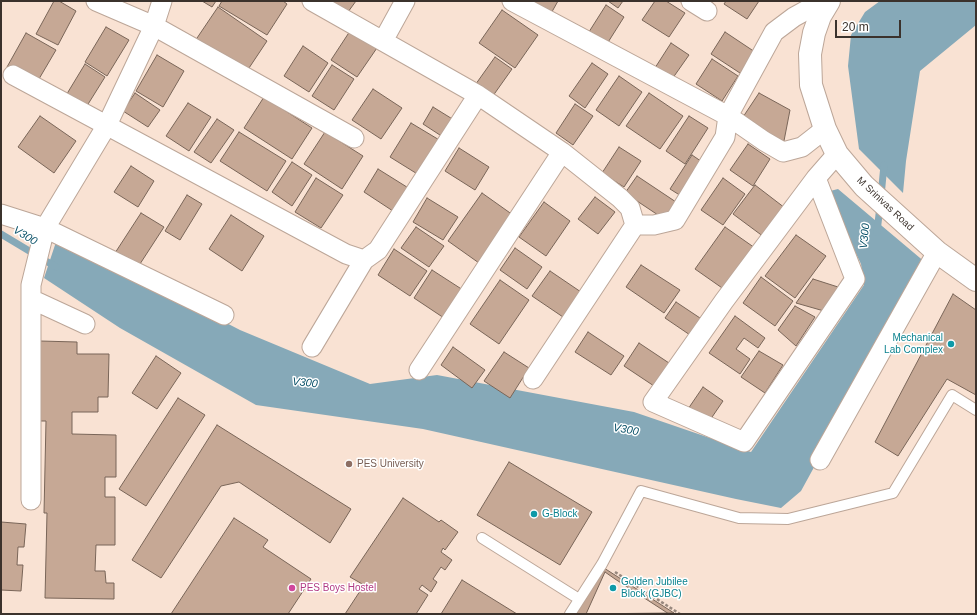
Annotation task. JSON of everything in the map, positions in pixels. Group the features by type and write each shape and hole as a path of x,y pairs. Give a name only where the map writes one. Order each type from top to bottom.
{"street":[{"path":"96,1 154,26 354,138"},
{"path":"31,500 31,292 45,228 107,125 154,26 162,1"},
{"path":"312,1 478,95 562,152 620,198 630,208 635,225 533,379"},
{"path":"383,41 405,1"},
{"path":"512,1 728,116 764,141 783,152 802,147 825,129"},
{"path":"635,225 654,225 675,220 725,138 728,116 774,32 794,17 818,6"},
{"name":"M Srinivas Road","path":"818,6 810,54 811,85 825,129 837,154 864,186 899,218 937,252 976,280"},
{"path":"13,75 346,254 364,260"},
{"path":"312,347 364,260 378,250 478,95"},
{"path":"419,370 562,152"},
{"path":"816,178 855,279 744,442 653,402 724,301 816,178 837,154"},
{"path":"1,214 45,228 224,315"},
{"path":"820,460 937,252"},
{"path":"31,292 85,324"}],"lane":[{"path":"570,614 602,564 642,491 739,518 788,519 893,492 952,395 976,410"},
{"path":"482,538 579,599"}],"path":[{"path":"602,564 678,613"}],"water":[{"path":"880,1 976,1 976,25 920,71 906,161 903,193 859,149 848,66 851,35 865,12"},
{"path":"838,189 926,263 801,491 781,508 423,429 256,405 120,328 44,278 58,236 240,330 370,384 437,375 634,412 751,452 864,285 861,264 826,192"}],"building":[{"path":"54,1 59,1 76,11 58,45 36,34"},
{"path":"202,1 216,1 212,7"},
{"path":"222,1 283,1 287,4 267,35 219,6"},
{"path":"332,1 356,1 348,12"},
{"path":"535,1 558,1 549,17 531,6"},
{"path":"608,1 623,1 618,8"},
{"path":"655,1 666,1 685,13 669,37 642,20"},
{"path":"726,1 759,1 747,19 724,4"},
{"path":"606,5 624,17 605,47 587,35"},
{"path":"218,7 267,41 245,74 195,41"},
{"path":"502,10 538,35 515,68 479,43"},
{"path":"106,27 129,40 107,76 85,62"},
{"path":"352,28 379,45 357,77 331,60"},
{"path":"725,32 758,54 743,75 711,54"},
{"path":"26,33 56,50 36,84 7,67"},
{"path":"671,43 689,55 670,82 653,71"},
{"path":"303,46 328,63 309,92 284,76"},
{"path":"157,55 184,71 163,107 136,91"},
{"path":"495,57 512,69 490,100 473,88"},
{"path":"712,59 738,76 722,101 696,84"},
{"path":"592,63 608,74 585,108 569,96"},
{"path":"85,64 105,77 85,109 65,97"},
{"path":"332,65 354,79 334,110 312,96"},
{"path":"619,76 642,92 619,126 596,110"},
{"path":"373,89 402,108 381,139 352,120"},
{"path":"135,93 160,110 148,127 123,111"},
{"path":"649,93 683,116 660,149 626,126"},
{"path":"759,93 790,110 783,146 741,120"},
{"path":"264,97 312,128 292,159 244,128"},
{"path":"188,103 211,117 189,151 166,136"},
{"path":"575,104 593,116 573,145 556,133"},
{"path":"433,107 454,120 443,137 423,124"},
{"path":"40,116 76,141 54,173 18,147"},
{"path":"689,116 708,128 685,164 666,151"},
{"path":"217,119 234,130 211,163 194,152"},
{"path":"411,123 441,141 419,175 390,157"},
{"path":"239,132 286,161 267,191 220,161"},
{"path":"325,132 363,156 342,189 304,164"},
{"path":"748,144 770,159 753,186 730,170"},
{"path":"619,147 641,161 624,187 602,173"},
{"path":"459,148 489,167 475,190 445,171"},
{"path":"692,155 708,166 686,199 670,189"},
{"path":"292,162 312,175 292,206 272,192"},
{"path":"131,166 154,181 138,207 114,192"},
{"path":"378,169 410,189 396,213 364,192"},
{"path":"637,176 679,204 667,221 625,193"},
{"path":"316,178 343,195 321,228 295,212"},
{"path":"723,178 745,194 723,225 701,210"},
{"path":"755,185 785,208 764,237 733,214"},
{"path":"482,193 513,215 479,263 448,241"},
{"path":"187,195 202,204 180,240 165,231"},
{"path":"595,197 615,212 598,234 578,219"},
{"path":"427,198 458,217 443,240 413,222"},
{"path":"544,202 570,221 546,256 519,237"},
{"path":"141,213 164,227 138,267 115,253"},
{"path":"231,215 264,236 242,271 209,249"},
{"path":"416,227 444,246 429,267 401,248"},
{"path":"725,227 755,248 725,290 695,269"},
{"path":"796,235 826,256 795,298 765,276"},
{"path":"515,248 542,267 527,289 500,270"},
{"path":"394,249 427,271 410,296 378,275"},
{"path":"641,265 680,290 664,313 626,287"},
{"path":"432,270 463,290 444,318 414,298"},
{"path":"550,271 581,292 563,317 532,296"},
{"path":"761,277 793,301 775,326 743,303"},
{"path":"813,279 838,287 824,311 796,303"},
{"path":"500,280 529,300 499,344 470,324"},
{"name":"Mechanical Lab Complex","path":"953,294 976,310 976,395 947,379 898,456 875,442"},
{"path":"676,302 703,320 693,337 665,318"},
{"path":"795,306 815,317 796,346 778,330"},
{"path":"735,316 765,338 758,348 744,338 736,349 750,359 740,374 709,353"},
{"path":"588,332 624,356 611,375 575,352"},
{"path":"40,341 77,342 77,354 109,354 108,397 98,397 98,412 72,412 72,434 116,435 116,477 105,477 105,497 115,497 115,545 96,545 95,571 105,571 106,583 114,583 114,599 45,598 47,513 44,513 46,421 38,421"},
{"path":"639,343 672,365 657,388 624,366"},
{"path":"453,347 485,370 472,388 441,365"},
{"path":"759,351 783,365 765,393 741,377"},
{"path":"504,352 529,368 510,398 484,381"},
{"path":"156,356 181,373 157,409 132,393"},
{"path":"703,387 723,401 708,423 688,409"},
{"path":"178,398 205,415 146,506 119,489"},
{"path":"217,425 351,509 330,543 239,482 221,486 161,578 132,560"},
{"name":"G-Block","path":"509,462 592,512 560,565 477,515"},
{"path":"403,498 439,522 441,520 458,532 445,550 443,548 441,552 452,560 445,570 441,567 433,579 437,582 431,592 422,585 419,589 428,595 416,614 345,614 364,585 350,577"},
{"name":"PES Boys Hostel","path":"234,518 268,540 263,547 311,579 288,614 171,614"},
{"path":"1,522 26,524 24,547 18,547 17,565 23,565 21,591 1,590"},
{"name":"Golden Jubilee Block (GJBC)","path":"604,568 674,613 576,614"},
{"name":"Golden Jubilee Block (GJBC)","path":"605,572 615,579 669,614 586,614"},
{"path":"462,580 517,614 441,614"}],"waterway":[{"name":"V300","path":"881,196 884,165"},
{"name":"V300","path":"877,232 880,206"},
{"name":"V300","path":"1,234 56,267"}],"place":[{"name":"Mechanical Lab Complex","path":"951,344"},
{"name":"PES University","path":"349,464"},
{"name":"G-Block","path":"534,514"},
{"name":"PES Boys Hostel","path":"292,588"},
{"name":"Golden Jubilee Block (GJBC)","path":"613,588"}]}
